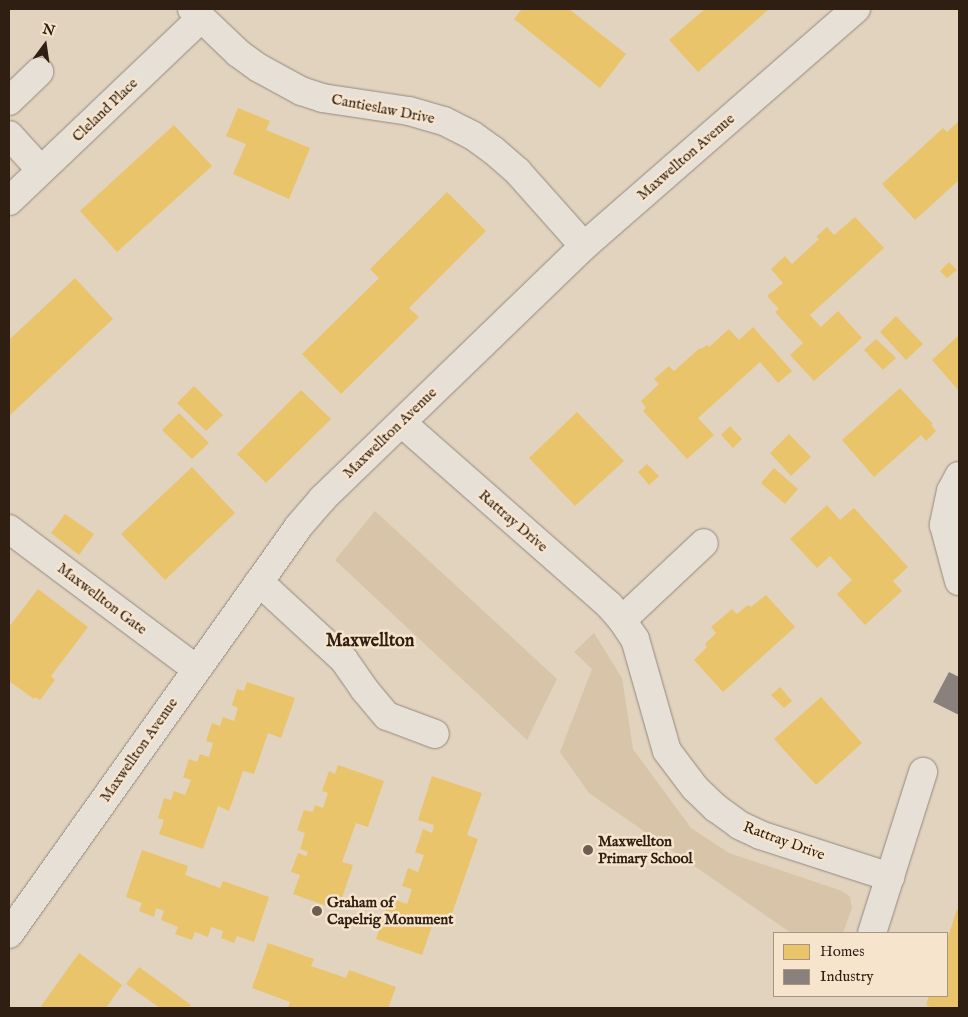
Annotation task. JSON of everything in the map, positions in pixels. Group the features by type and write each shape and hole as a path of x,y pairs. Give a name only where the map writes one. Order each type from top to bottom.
{"street":[{"name":"Maxwellton Avenue","path":"9,934 298,527 322,499 584,246 856,9"},
{"name":"Cantieslaw Drive","path":"197,14 252,63 301,91 322,98 409,111 444,121 472,135 518,172 584,246"},
{"name":"Cleland Place","path":"9,201 197,14"},
{"path":"9,101 39,72"},
{"path":"9,135 41,170"},
{"name":"Rattray Drive","path":"402,423 609,605 622,620 635,639 667,750 696,788 716,808 739,824 760,835 890,877"},
{"path":"959,476 951,491 944,525 959,581"},
{"name":"Maxwellton Gate","path":"9,529 196,669"},
{"path":"622,620 704,543"},
{"path":"258,583 270,590 344,660 364,689 387,716 435,734"},
{"path":"872,932 923,772"}],"shaded area":[{"path":"375,511 557,679 527,740 335,560"},
{"path":"594,633 622,678 633,749 691,828 729,853 842,891 850,897 852,908 843,932 790,932 589,793 560,752 592,669 574,652"}],"building: Homes":[{"path":"522,9 569,9 626,54 600,88 514,19"},
{"path":"705,9 769,9 698,72 669,40"},
{"path":"238,108 270,121 266,130 310,148 289,199 233,174 246,144 226,136"},
{"path":"959,121 959,180 915,220 882,184 943,128 947,132"},
{"path":"174,125 212,166 117,252 80,211"},
{"path":"447,192 486,231 409,308 419,317 341,394 302,354 379,278 370,269"},
{"path":"855,217 884,248 810,315 821,327 838,311 862,338 814,381 790,355 803,343 775,312 779,309 767,296 783,283 771,269 785,256 792,264 819,239 816,237 827,227 834,235"},
{"path":"949,262 957,270 947,278 940,271"},
{"path":"75,278 113,319 9,416 9,340"},
{"path":"896,316 923,344 906,360 880,332"},
{"path":"753,327 792,371 778,383 760,362 698,418 714,435 687,459 643,411 646,408 641,401 659,384 654,379 669,366 674,371 700,348 707,345 709,347 729,329 739,340"},
{"path":"959,335 959,391 932,360"},
{"path":"876,339 896,358 883,370 864,350"},
{"path":"194,386 223,415 206,431 177,403"},
{"path":"900,388 933,424 931,425 936,431 926,441 921,435 874,477 842,440"},
{"path":"301,390 331,419 266,483 237,454"},
{"path":"577,412 624,461 575,506 529,458"},
{"path":"179,413 209,443 192,459 162,430"},
{"path":"730,426 742,439 733,448 721,435"},
{"path":"789,434 811,457 791,476 770,453"},
{"path":"647,464 659,476 649,485 638,472"},
{"path":"192,467 235,513 165,580 121,534"},
{"path":"774,468 798,489 785,504 761,483"},
{"path":"827,505 840,520 854,508 908,567 893,581 902,591 865,625 837,594 852,580 830,556 817,568 790,539"},
{"path":"65,514 94,534 79,555 51,533"},
{"path":"38,589 88,627 51,676 55,680 40,700 35,697 34,699 9,681 9,627"},
{"path":"766,595 795,627 723,692 694,660 707,647 705,644 716,633 711,627 732,609 737,614 748,605 751,607"},
{"path":"247,682 295,698 281,738 268,733 254,774 243,771 229,811 218,806 203,849 159,834 164,820 158,818 164,798 171,800 174,791 185,795 191,780 183,777 189,759 197,762 200,754 209,757 213,743 206,741 212,723 220,726 223,717 234,721 238,708 232,705 237,689 244,691"},
{"path":"780,687 792,701 784,708 771,695"},
{"path":"821,697 862,743 816,785 774,739"},
{"path":"338,765 384,781 368,827 356,823 342,862 353,865 338,910 293,894 300,875 291,872 298,853 306,856 308,852 300,849 305,833 297,830 304,810 313,812 315,805 323,808 328,793 322,791 329,771 335,774"},
{"path":"432,776 482,793 467,835 478,839 449,922 435,917 422,955 376,939 390,898 407,904 412,889 402,886 408,868 418,872 424,855 415,852 423,829 432,833 434,825 418,820"},
{"path":"142,850 188,866 185,875 220,888 223,881 269,897 254,942 237,936 234,943 221,938 223,931 211,927 208,937 195,932 192,940 175,934 178,927 161,920 164,911 156,908 154,917 139,911 142,903 126,897"},
{"path":"957,909 959,910 959,1008 928,1008 929,1006 926,1005 929,997 948,997 948,937"},
{"path":"268,943 314,959 311,966 346,978 349,970 396,987 388,1008 288,1008 290,1002 252,988"},
{"path":"79,953 122,985 106,1008 44,1008 41,1006"},
{"path":"139,967 191,1005 188,1008 160,1008 126,984"}],"building: Industry":[{"path":"949,672 959,677 959,715 933,702"}],"place":[{"name":"Maxwellton Primary School","path":"588,850"},
{"name":"Graham of Capelrig Monument","path":"317,911"}],"district":[{"name":"Maxwellton","path":"370,642"}]}
